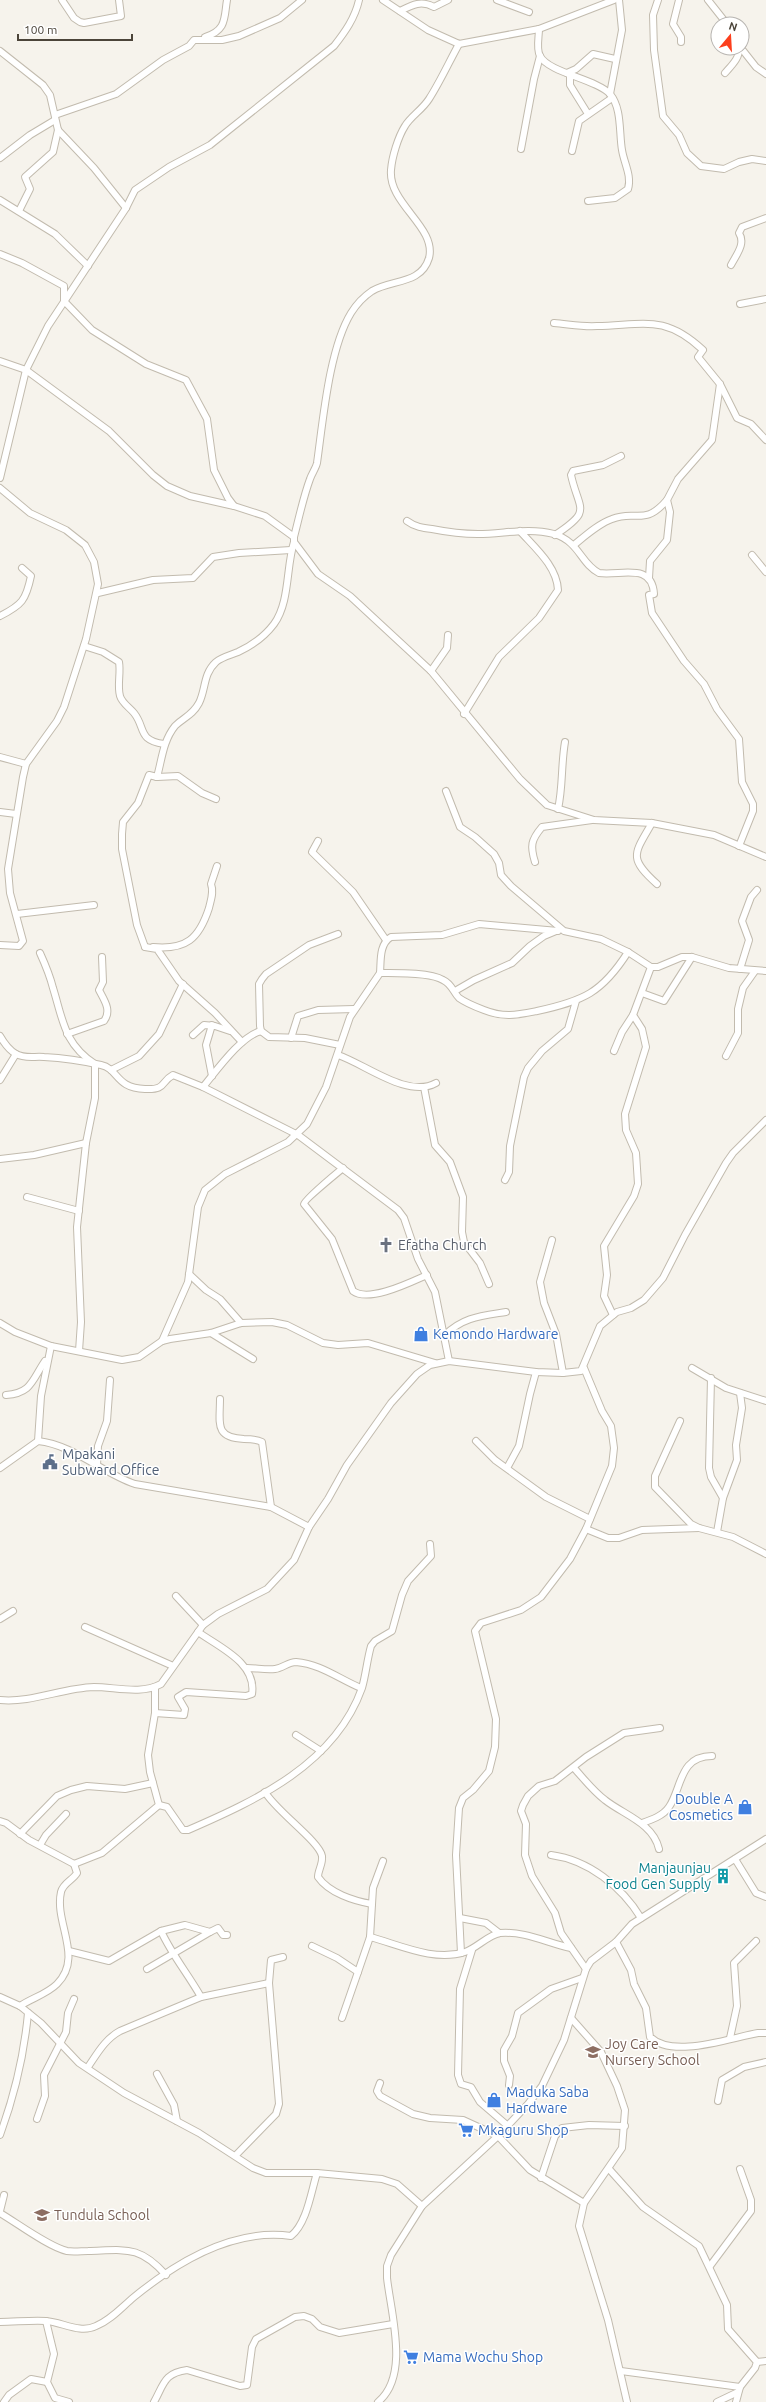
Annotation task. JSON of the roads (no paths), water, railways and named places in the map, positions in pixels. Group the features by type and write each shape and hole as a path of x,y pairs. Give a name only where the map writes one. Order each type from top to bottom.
{"street":[{"path":"62,0 74,18 84,23 121,16 119,0"},
{"path":"0,158 55,117 116,94 163,60 189,46 194,40 212,35 222,27 226,19 227,0"},
{"path":"200,39 222,40 239,36 280,18 302,0"},
{"path":"0,478 1,468 26,370 48,326 126,208 135,190 168,167 210,145 334,46 347,30 357,10 359,0"},
{"path":"383,0 428,30 459,44 495,39 539,29 614,0"},
{"path":"400,11 415,4 427,3 434,7 448,0"},
{"path":"497,0 529,12"},
{"path":"588,201 620,197 629,184 622,150 618,115 611,96 615,59 622,30 619,0"},
{"path":"658,0 653,15 654,50 655,70 663,116 679,135 687,153 701,166 724,169 739,162 752,159 766,161"},
{"path":"679,0 673,24 681,37 681,42"},
{"path":"708,0 721,16"},
{"path":"521,149 534,79 540,56 539,29"},
{"path":"157,777 164,744 176,725 192,715 199,702 206,674 218,661 245,648 274,624 284,599 291,550 310,478 317,464 319,441 328,390 342,335 350,314 359,302 372,291 411,278 419,273 429,257 429,246 425,235 398,196 392,184 391,169 405,126 428,101 459,44"},
{"path":"0,51 43,85 50,96 58,130 52,152 25,177 30,189 19,211"},
{"path":"569,74 593,54 615,59"},
{"path":"540,56 548,65 611,96"},
{"path":"725,73 737,56"},
{"path":"747,56 756,67 766,74"},
{"path":"569,74 570,85 588,114"},
{"path":"572,151 579,121 611,96"},
{"path":"58,130 94,168 126,208"},
{"path":"0,200 55,234 88,266"},
{"path":"731,265 741,245 742,239 739,233 742,227 766,218"},
{"path":"0,254 22,262 64,286 64,300 92,330 146,364 186,380 207,419 214,470 228,498 234,506"},
{"path":"740,304 766,299"},
{"path":"554,323 595,326 658,323 676,329 689,337 703,350 698,357 720,384 737,418 751,424 766,440"},
{"path":"0,361 26,370 109,431 160,482 190,496 234,506 265,516 294,540 318,574 350,596 430,671 464,714 520,779 547,805 594,820"},
{"path":"574,545 610,519 650,514 659,510 667,500 678,479 712,440 720,384"},
{"path":"555,535 574,523 581,512 582,506 572,475 574,471 603,465 621,456"},
{"path":"0,488 30,513 66,530 85,545 94,562 98,593 84,646 64,707 57,721 26,764 16,814 8,869 10,893 18,914 23,943 19,946 0,945"},
{"path":"649,578 650,561 667,540 670,512 667,500"},
{"path":"407,521 416,527 451,533 479,534 537,531 555,535 574,545 589,566 599,573 625,572 649,578 653,583 654,594 649,596 652,613 684,660 704,684 717,709 738,739 742,782 753,804 753,811 739,846"},
{"path":"464,714 499,657 539,618 558,590 556,577 545,560 520,531"},
{"path":"98,593 153,580 193,578 213,557 239,553 291,550"},
{"path":"752,556 766,572"},
{"path":"0,616 19,606 24,599 31,576 22,568"},
{"path":"430,671 447,648 448,635"},
{"path":"84,646 103,652 119,662 120,694 122,701 135,714 146,736 153,742 164,744"},
{"path":"558,809 563,786 562,774 565,742"},
{"path":"0,757 26,764"},
{"path":"145,947 137,925 122,849 123,822 138,803 149,775 157,777 178,776 202,793 216,799"},
{"path":"446,791 460,827 475,837 494,854 499,863 501,875 511,886 560,930"},
{"path":"0,812 16,814"},
{"path":"535,862 531,848 533,841 542,827 594,820 652,824 714,835 766,857"},
{"path":"652,824 639,846 636,856 641,870 657,884"},
{"path":"318,841 312,852 353,892 386,940"},
{"path":"145,947 174,948 185,944 196,936 208,908 213,889 211,884 217,866"},
{"path":"740,969 749,940 742,921 751,897 757,890"},
{"path":"18,914 94,905"},
{"path":"162,1341 176,1314 188,1282 198,1207 205,1190 225,1174 298,1135 318,1106 354,1009 380,973 383,947 386,940 390,937 442,935 479,924 560,930 601,939 628,952 651,967 658,967 682,957 692,957 729,968 766,971"},
{"path":"455,991 474,980 512,963 544,936 560,930"},
{"path":"261,1031 259,984 262,979 266,974 317,940 338,934"},
{"path":"145,947 157,949 172,973 225,1022 231,1031 242,1042"},
{"path":"380,973 435,977 443,979 459,997 469,1004 485,1011 508,1017 576,1001 602,985 616,972 628,952"},
{"path":"40,953 54,988 62,1022 67,1034 76,1049 95,1064"},
{"path":"67,1034 104,1021 107,1017 107,1008 100,990 103,982 102,957"},
{"path":"642,993 664,1001 692,957"},
{"path":"614,1051 622,1032 633,1015 651,967"},
{"path":"726,1056 738,1033 738,1010 743,988 755,971"},
{"path":"111,1070 139,1056 159,1034 183,984"},
{"path":"505,1180 509,1172 510,1146 515,1113 524,1077 528,1068 542,1051 568,1029 576,1001"},
{"path":"291,1038 298,1016 318,1010 354,1009"},
{"path":"612,1315 604,1296 608,1275 604,1246 634,1196 638,1184 636,1153 626,1130 624,1114 646,1047 642,1029 633,1015"},
{"path":"193,1035 204,1025 212,1025 231,1031"},
{"path":"212,1025 206,1045 212,1076"},
{"path":"203,1087 242,1042 254,1033 261,1031 270,1037 291,1038 340,1045"},
{"path":"0,1036 16,1054 24,1057 45,1057 107,1067 122,1083 135,1088 155,1089 162,1087 173,1075 203,1087 298,1135 387,1201 404,1218 418,1259 435,1292 445,1335 449,1361"},
{"path":"0,1080 16,1054"},
{"path":"338,1055 407,1086 424,1087 436,1083"},
{"path":"79,1351 81,1322 78,1211 86,1143 95,1098 95,1064"},
{"path":"424,1087 435,1145 450,1162 463,1197 462,1232 464,1242 480,1263 489,1284"},
{"path":"0,1700 25,1700 94,1688 137,1690 155,1687 161,1684 203,1625 218,1614 267,1589 294,1560 309,1527 328,1499 347,1465 391,1403 417,1374 435,1363 449,1361 536,1372 564,1373 581,1371 584,1368 600,1326 612,1315 644,1300 663,1278 684,1235 726,1163 733,1153 766,1120"},
{"path":"2,1156 34,1155 86,1143"},
{"path":"343,1168 323,1186 306,1198 304,1204 332,1238 353,1290 363,1294 391,1291 427,1275"},
{"path":"27,1197 78,1211"},
{"path":"552,1240 540,1282 544,1303 556,1334 564,1373"},
{"path":"189,1274 206,1290 220,1299 241,1323"},
{"path":"445,1335 460,1322 467,1319 506,1312"},
{"path":"0,1323 15,1332 51,1346 107,1358 133,1360 162,1341 211,1333 241,1323 272,1322 287,1325 323,1343 338,1345 368,1344 435,1363"},
{"path":"211,1333 253,1359"},
{"path":"38,1441 41,1396 47,1358 51,1346"},
{"path":"6,1395 18,1394 26,1390 47,1358"},
{"path":"461,1954 456,1855 459,1808 463,1798 474,1790 489,1771 495,1747 496,1719 475,1630 481,1623 520,1610 541,1597 570,1559 586,1529 612,1466 614,1448 611,1426 602,1410 584,1368"},
{"path":"692,1368 726,1388 766,1400"},
{"path":"507,1468 520,1446 530,1394 536,1372"},
{"path":"711,1378 709,1468 711,1477 723,1498"},
{"path":"97,1465 98,1446 107,1421 110,1380"},
{"path":"718,1532 723,1498 737,1460 736,1445 742,1408 740,1393"},
{"path":"220,1399 221,1430 224,1434 234,1438 257,1439 262,1442 271,1507"},
{"path":"680,1421 653,1482 660,1493 686,1520 699,1528"},
{"path":"0,1468 38,1441 52,1443 97,1465 116,1477 135,1484 271,1507 309,1527"},
{"path":"476,1441 495,1460 546,1497 590,1519"},
{"path":"586,1529 608,1538 619,1538 642,1530 699,1528 733,1536 766,1554"},
{"path":"158,1805 167,1807 185,1831 246,1805 265,1792 286,1781 321,1751 336,1735 361,1688 372,1646 375,1641 392,1631 395,1626 402,1595 408,1580 431,1556 430,1544"},
{"path":"176,1596 203,1625"},
{"path":"0,1619 12,1611"},
{"path":"84,1627 173,1666"},
{"path":"155,1712 184,1715 185,1709 178,1697 186,1692 251,1696 252,1682 247,1668 198,1632"},
{"path":"247,1668 275,1669 294,1662 339,1675 361,1688"},
{"path":"155,1687 155,1712 148,1755 158,1805"},
{"path":"586,1968 562,1933 555,1913 530,1871 525,1855 526,1824 521,1811 528,1796 539,1786 555,1781 574,1768 586,1757 624,1733 660,1728"},
{"path":"296,1735 321,1751"},
{"path":"642,1823 664,1813 670,1806 688,1766 698,1759 712,1756"},
{"path":"574,1768 604,1799 642,1823 655,1838 660,1849"},
{"path":"20,1834 57,1796 71,1790 87,1786 125,1789 153,1783"},
{"path":"265,1792 284,1816 319,1849 322,1863 318,1877 322,1882 340,1893 372,1904"},
{"path":"74,1864 102,1852 158,1805"},
{"path":"40,1845 46,1835 66,1814"},
{"path":"0,1821 6,1823 20,1834 74,1864 77,1873 61,1891 59,1907 69,1951 68,1962 60,1980 49,1990 20,2006"},
{"path":"378,2402 387,2395 394,2376 396,2350 387,2266 391,2255 422,2206 508,2126 542,2086 564,2040 586,1968 591,1961 616,1942 632,1924 766,1839"},
{"path":"551,1855 573,1860 615,1885 625,1894 641,1918"},
{"path":"734,1859 756,1893 766,1897"},
{"path":"342,2018 370,1937 373,1888 383,1861"},
{"path":"460,1918 486,1923 499,1933 532,1936 571,1948"},
{"path":"69,1951 109,1961 160,1932 185,1925 210,1932"},
{"path":"147,1969 218,1928 223,1935 227,1935"},
{"path":"160,1932 172,1954 191,1980 200,1997"},
{"path":"370,1937 443,1956 461,1954 472,1950 499,1933"},
{"path":"730,2038 737,2006 734,1963 756,1941"},
{"path":"616,1942 631,1970 634,1984 646,2008 648,2032 660,2045 680,2048 730,2038 766,2033"},
{"path":"312,1946 337,1958 358,1972"},
{"path":"472,1950 460,1989 458,2075 461,2084 471,2088 480,2102 508,2126"},
{"path":"236,2155 276,2114 280,2104 269,1983 271,1960 283,1957"},
{"path":"509,2085 510,2076 504,2060 504,2050 512,2036 516,2016 551,1989 582,1978"},
{"path":"88,2067 112,2035 200,1997 269,1983"},
{"path":"0,1997 20,2006 79,2063 88,2067 124,2093 236,2155 253,2168 266,2172 317,2173 390,2181 397,2184 422,2206"},
{"path":"37,2119 45,2096 44,2075 59,2043 66,2032 68,2013 74,1999"},
{"path":"0,2135 7,2117 24,2054 28,2013"},
{"path":"570,2018 601,2052 622,2096 625,2110 625,2126 622,2148 609,2169 584,2203 579,2226 582,2240 608,2320 627,2402"},
{"path":"718,2100 722,2080 744,2066 766,2062"},
{"path":"157,2074 174,2105 177,2121"},
{"path":"380,2083 377,2091 380,2096 410,2112 430,2118 463,2120 498,2136 514,2156 542,2178 584,2203"},
{"path":"542,2178 555,2136 562,2128 589,2125 625,2126"},
{"path":"609,2169 643,2207 698,2246 710,2266 727,2305 728,2329 757,2362"},
{"path":"710,2266 751,2211 751,2200 740,2169"},
{"path":"0,2322 46,2321 76,2328 95,2327 166,2274 219,2245 240,2238 265,2234 291,2236 297,2232 317,2173"},
{"path":"4,2195 0,2212 53,2245 67,2251 130,2250 153,2260 166,2274"},
{"path":"154,2402 167,2378 178,2372 187,2370 240,2386 246,2385 252,2347 256,2339 295,2317 304,2316 312,2318 320,2327 338,2333 393,2324"},
{"path":"46,2321 54,2354 47,2382 55,2400 69,2402"},
{"path":"757,2362 766,2361"},
{"path":"736,2402 739,2390 756,2368 757,2362"},
{"path":"621,2371 739,2390"},
{"path":"4,2402 8,2395 31,2379 47,2382"},
{"path":"717,2402 739,2390"}],"place":[{"name":"Efatha Church","path":"386,1245"},
{"name":"Kemondo Hardware","path":"421,1334"},
{"name":"Mpakani Subward Office","path":"50,1462"},
{"name":"Double A Cosmetics","path":"745,1807"},
{"name":"Manjaunjau Food Gen Supply","path":"723,1876"},
{"name":"Joy Care Nursery School","path":"593,2052"},
{"name":"Maduka Saba Hardware","path":"494,2100"},
{"name":"Mkaguru Shop","path":"466,2130"},
{"name":"Tundula School","path":"42,2215"},
{"name":"Mama Wochu Shop","path":"411,2357"}]}
